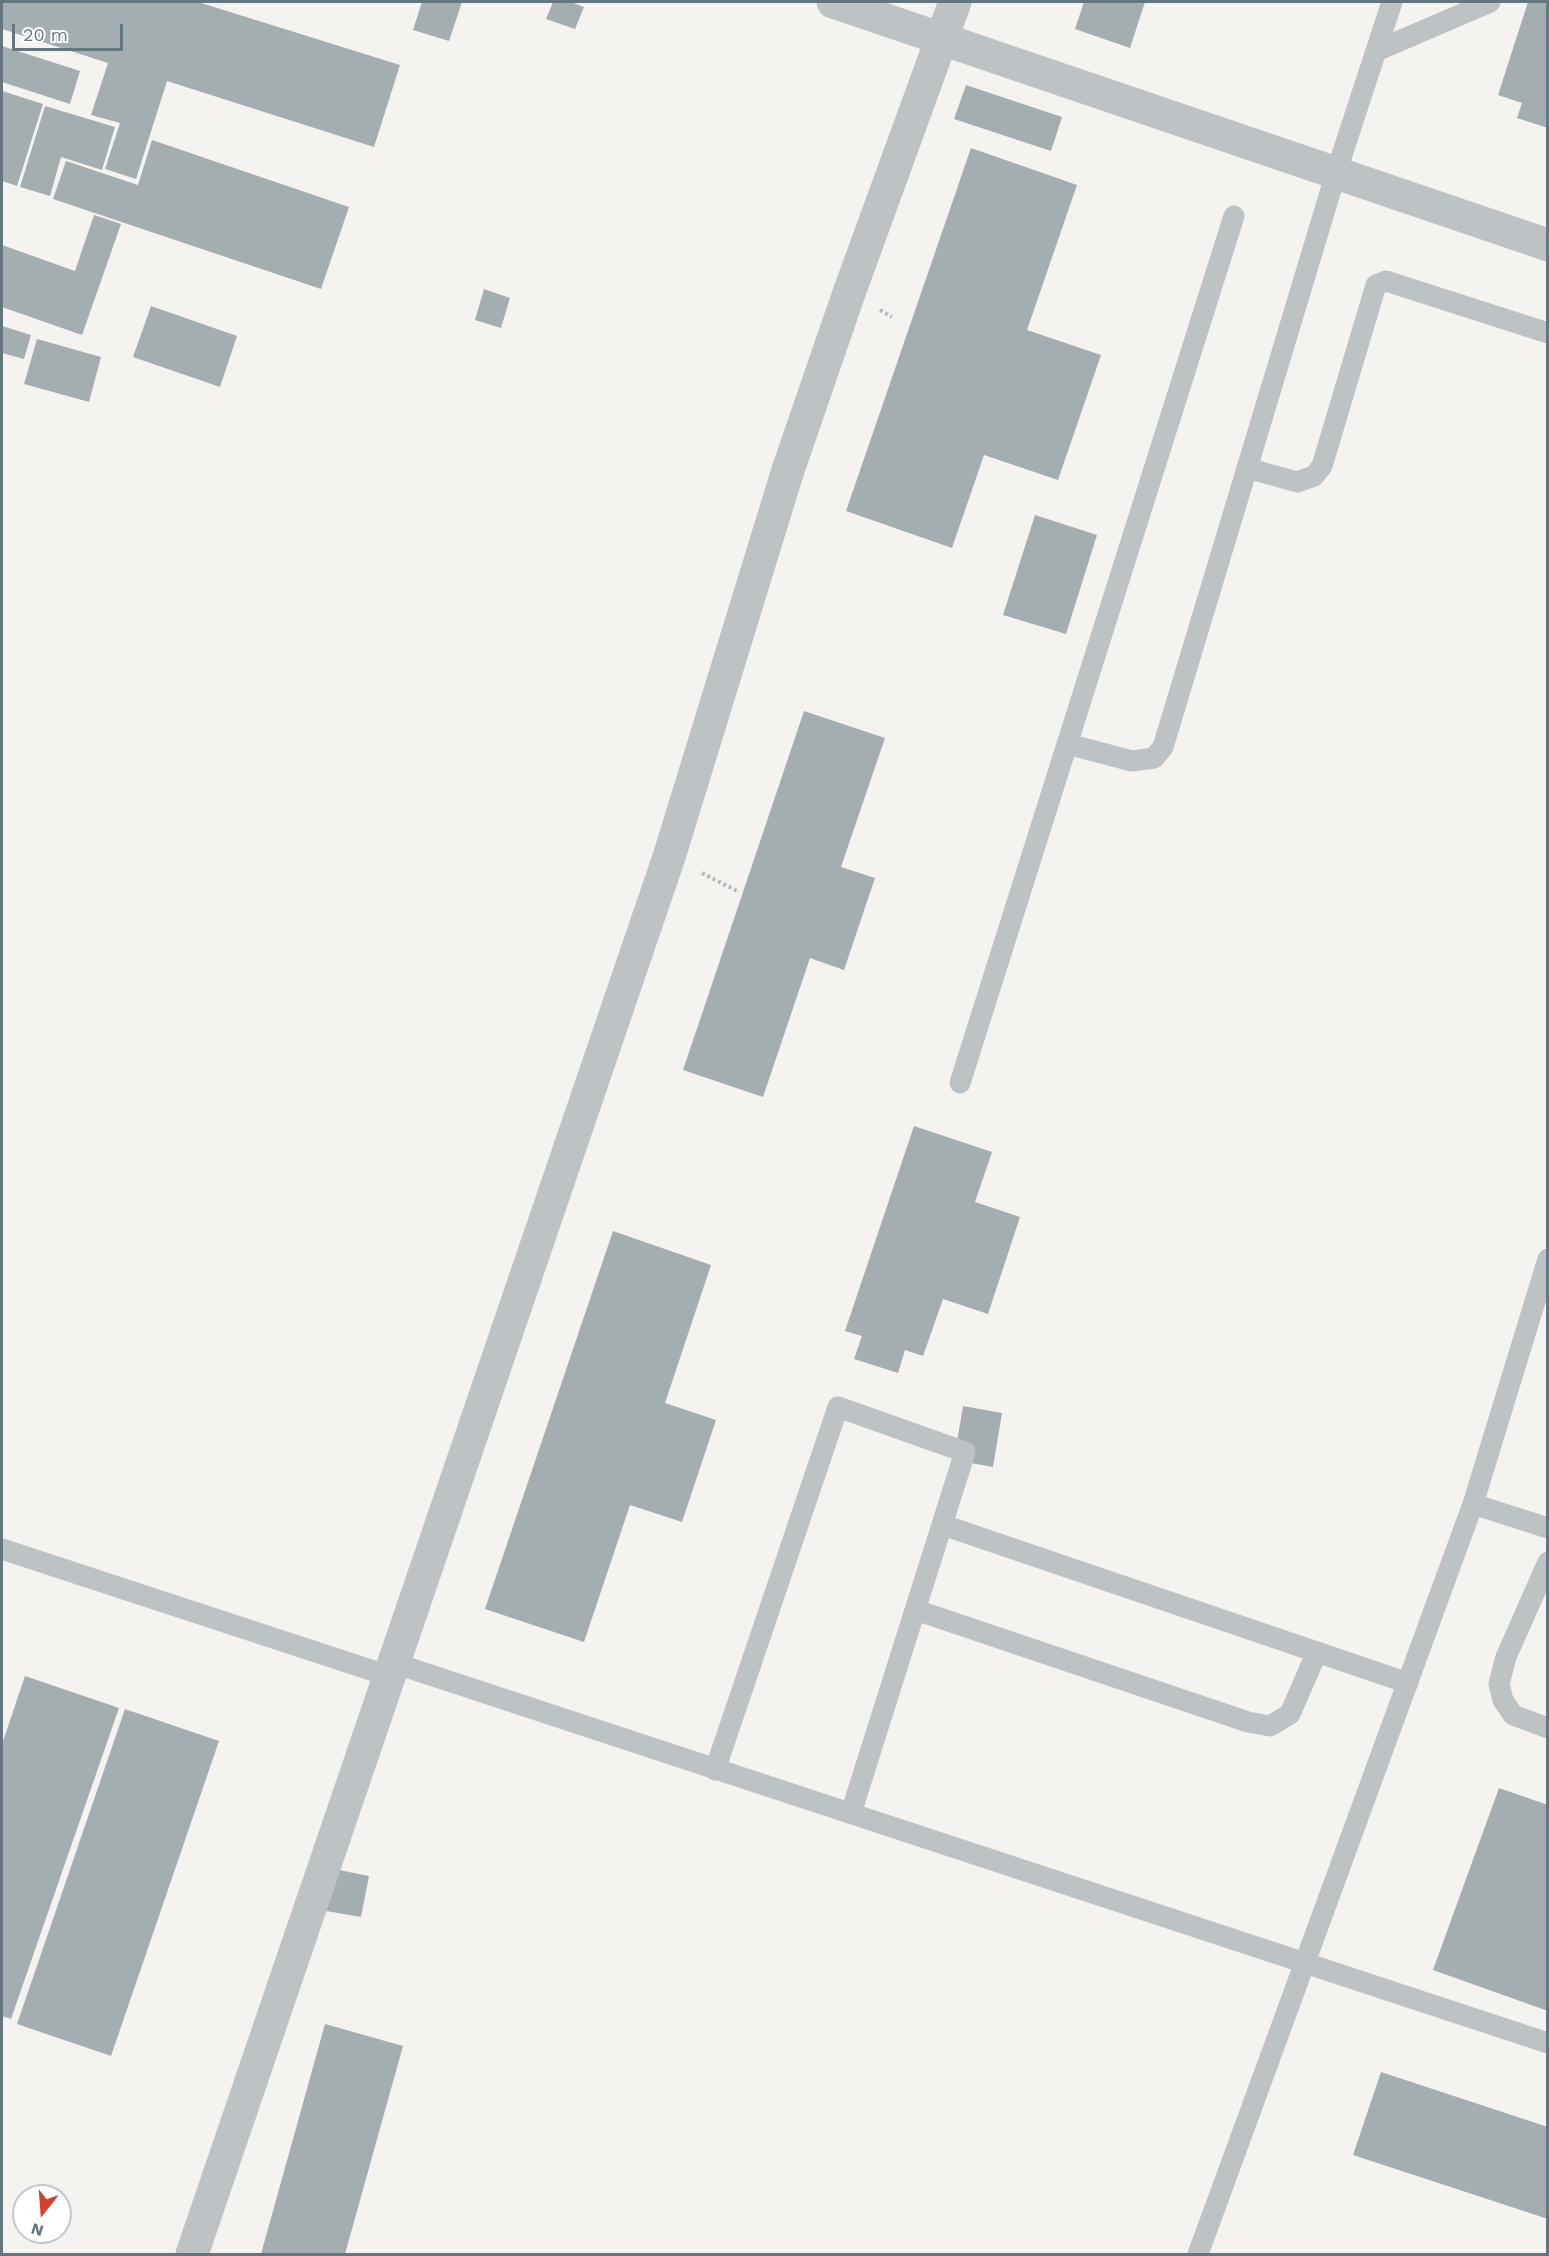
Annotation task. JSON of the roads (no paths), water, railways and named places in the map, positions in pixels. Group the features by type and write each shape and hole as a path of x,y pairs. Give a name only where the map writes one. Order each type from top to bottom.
{"street":[{"path":"833,2 1548,245"},
{"path":"192,2254 669,857 788,471 842,312 955,2"}],"lane":[{"path":"1067,744 1132,761 1154,758 1163,747 1336,174 1392,2"},
{"path":"1376,51 1490,2"},
{"path":"960,1083 1234,216"},
{"path":"1247,468 1297,482 1314,476 1322,466 1376,285 1386,281 1548,333"},
{"path":"1198,2254 1473,1504 1548,1259"},
{"path":"715,1770 838,1407 965,1452 851,1813"},
{"path":"1473,1504 1548,1528"},
{"path":"943,1525 1408,1683"},
{"path":"2,1549 851,1813 1548,2043"},
{"path":"1548,1562 1506,1658 1499,1684 1503,1700 1513,1715 1548,1728"},
{"path":"916,1610 1248,1722 1270,1726 1290,1714 1317,1652"}]}
